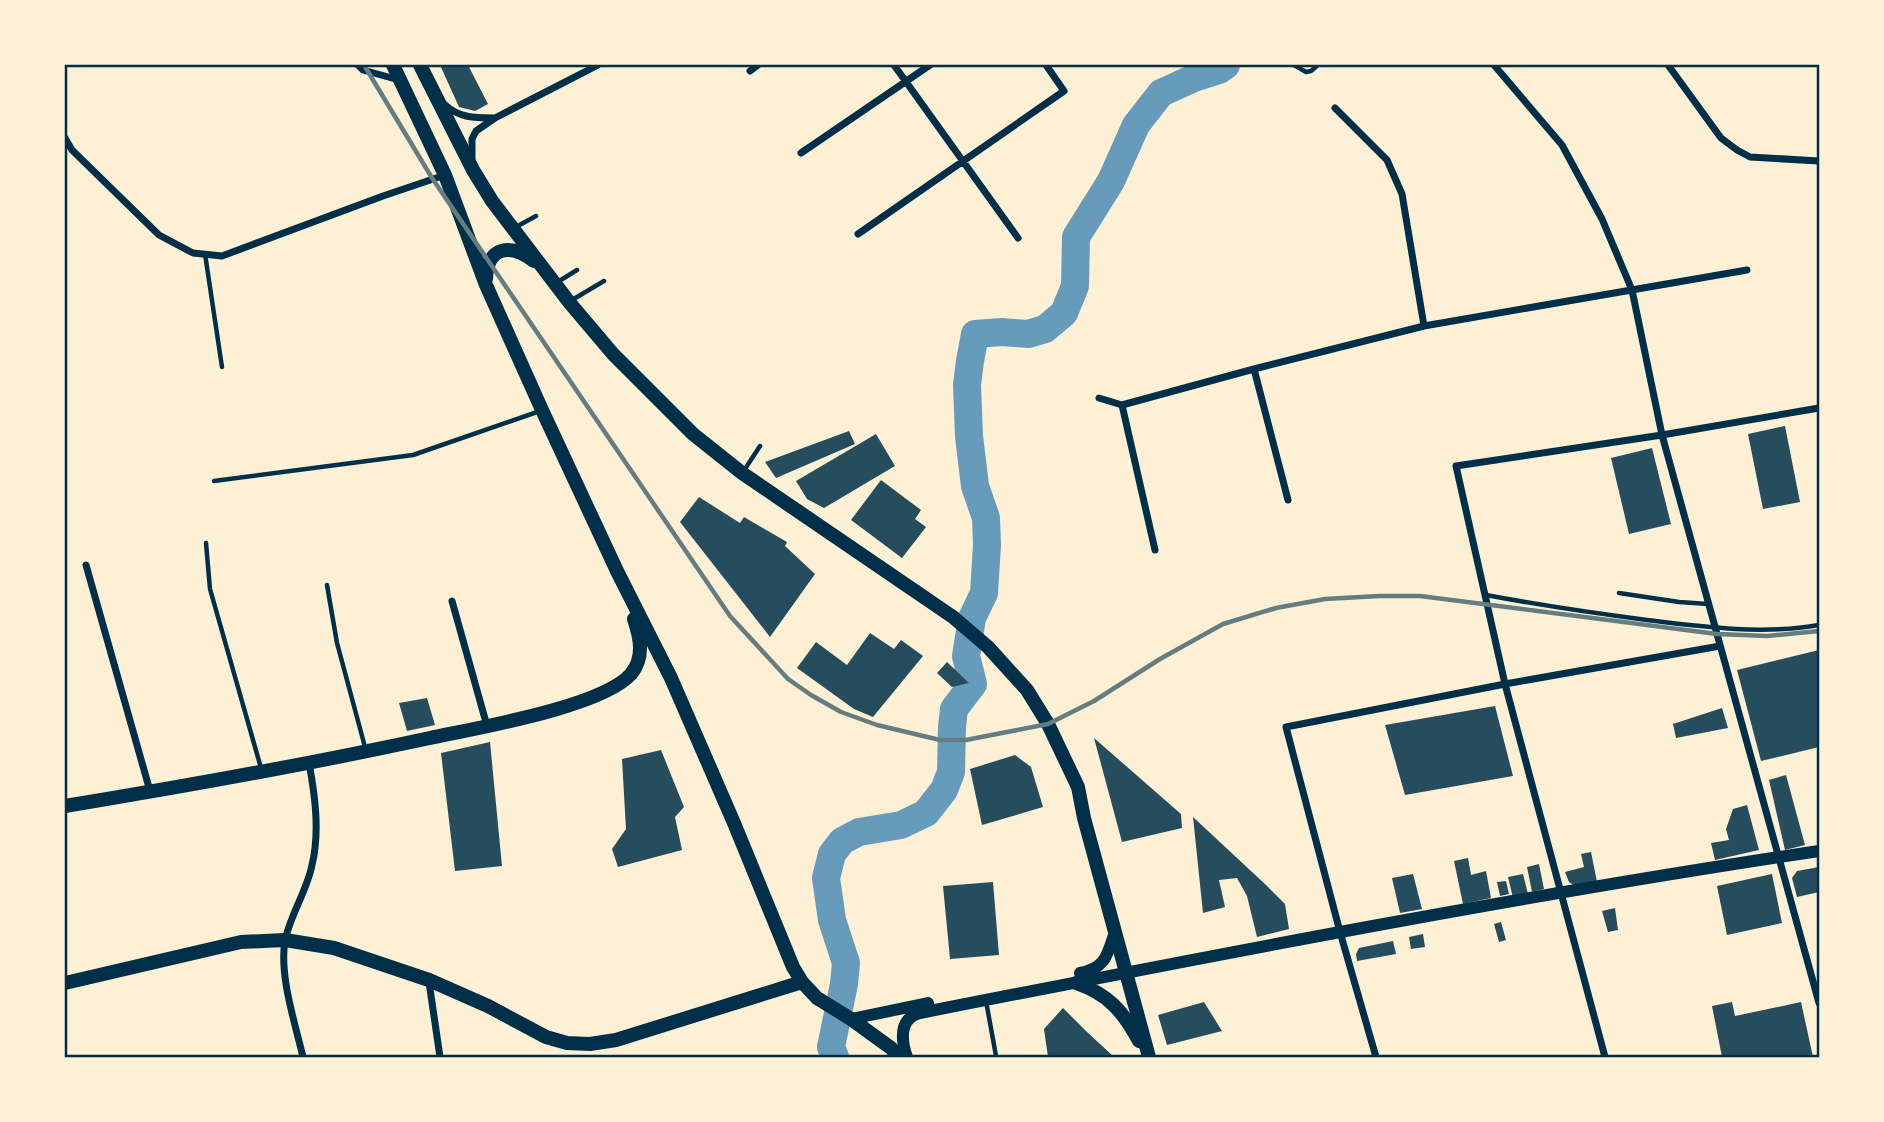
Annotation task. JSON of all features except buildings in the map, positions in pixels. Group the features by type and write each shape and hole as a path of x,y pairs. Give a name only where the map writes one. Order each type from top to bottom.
{"main road":[{"path":"393,65 444,174 486,285 542,410 617,571 671,678 793,967 817,998 891,1048 899,1057"},
{"path":"413,65 454,146 473,170"},
{"path":"423,71 473,170 492,201 569,302 613,354 668,411 743,473 953,617 988,647 1027,690 1048,724 1078,787 1149,1057"},
{"path":"486,285 489,260 503,251 515,250 524,253 544,268"},
{"path":"65,806 262,772 487,726 558,709 591,697 619,684 632,673 639,657 641,644 638,631 617,571"},
{"path":"65,983 241,942 285,940 334,948 429,980 488,1006 546,1037 567,1043 590,1044 616,1040 802,982"},
{"path":"1076,982 1101,994 1115,1006 1127,1019 1149,1057"}],"street":[{"path":"358,65 363,70 400,80"},
{"path":"473,170 471,150 476,131 495,118 598,65"},
{"path":"750,71 758,65"},
{"path":"894,65 1018,238"},
{"path":"802,153 930,65"},
{"path":"858,234 1064,91 1046,65"},
{"path":"1494,65 1562,145 1602,219 1632,290 1662,435 1819,1003"},
{"path":"1668,65 1721,138 1737,150 1750,157 1819,161"},
{"path":"435,96 459,115 495,118"},
{"path":"1335,108 1387,160 1402,194 1424,326"},
{"path":"65,138 72,150 159,235 193,253 222,256 444,174"},
{"path":"1099,398 1122,405 1424,326 1747,270"},
{"path":"1254,369 1288,500"},
{"path":"1122,405 1155,550"},
{"path":"1605,1057 1505,684 1456,466 1819,408"},
{"path":"86,565 150,792"},
{"path":"452,601 487,726"},
{"path":"1376,1057 1286,727 1720,646"},
{"path":"303,1057 283,967 285,940 312,865 316,832 309,762"},
{"path":"907,1057 903,1047 904,1026 910,1018 920,1013 1340,932 1819,851"},
{"path":"849,1018 1093,971 1106,957 1115,932"},
{"path":"429,980 440,1057"}],"lane":[{"path":"1294,65 1306,72 1318,65"},
{"path":"514,228 536,216"},
{"path":"205,254 222,367"},
{"path":"556,283 577,270"},
{"path":"569,302 604,281"},
{"path":"214,481 413,455 542,410"},
{"path":"743,473 760,446"},
{"path":"206,543 211,589 262,772"},
{"path":"327,585 337,643 366,751"},
{"path":"1619,593 1709,604"},
{"path":"1485,595 1556,608 1681,624 1766,630 1819,625"},
{"path":"985,1000 995,1057"}],"waterway":[{"path":"835,1057 831,1047 846,963 832,920 826,878 832,854 842,841 859,832 901,825 926,813 944,790 951,772 954,709 973,684 966,656 972,618 984,593 987,545 986,518 975,486 969,436 967,385 975,334 1028,334 1045,329 1064,313 1075,286 1076,237 1111,181 1136,125 1161,93 1226,65"}],"railway":[{"path":"364,65 432,178 730,616 788,679 841,712 877,725 940,740 966,740 1048,724 1094,701 1160,659 1223,624 1276,608 1325,599 1420,596 1717,634 1767,636 1819,631"}]}
